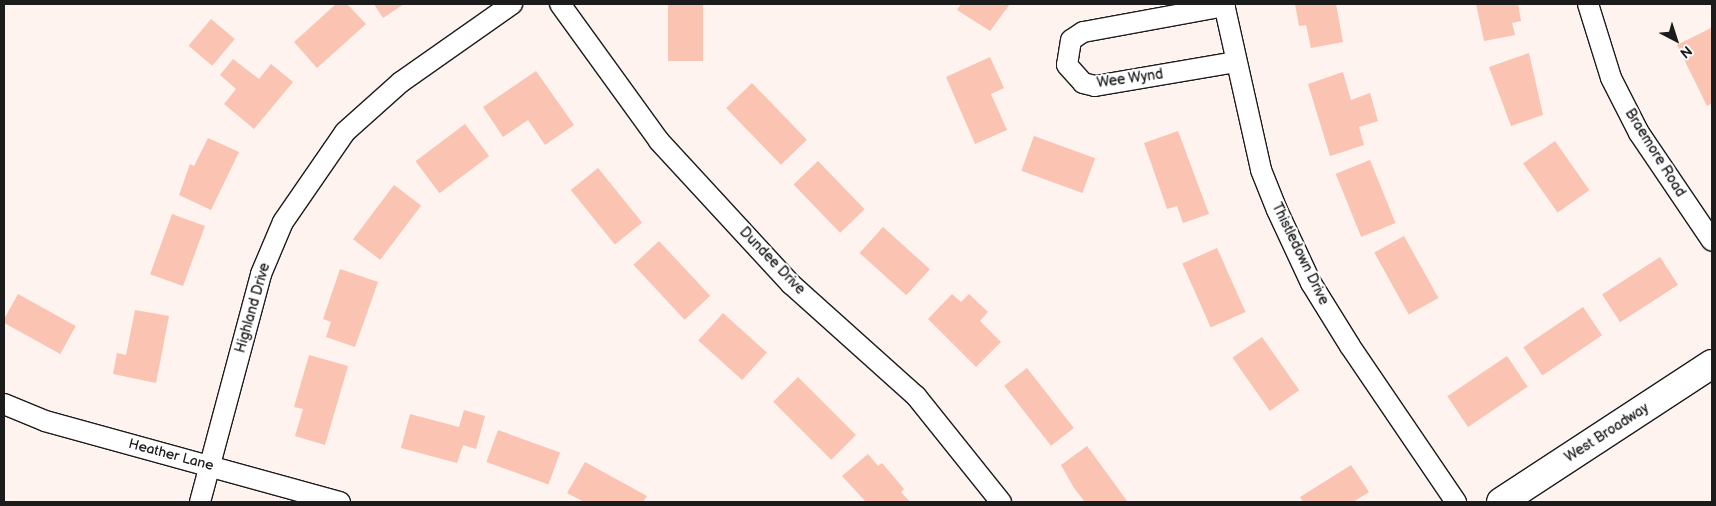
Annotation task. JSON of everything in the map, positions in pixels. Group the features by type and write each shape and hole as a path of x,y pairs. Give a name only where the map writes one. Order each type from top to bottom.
{"main road":[{"name":"West Broadway","path":"1501,502 1712,364"}],"street":[{"name":"Highland Drive","path":"200,502 261,274 283,222 315,170 345,132 375,104 512,4"},
{"name":"Dundee Drive","path":"560,4 659,141 791,284 916,396 1002,502"},
{"name":"Braemore Road","path":"1588,4 1611,78 1639,133 1712,241"},
{"name":"Wee Wynd","path":"1225,5 1083,32 1072,40 1067,66 1082,83 1095,86 1236,62"},
{"name":"Thistledown Drive","path":"1225,5 1261,170 1311,283 1456,502"},
{"name":"Heather Lane","path":"4,404 45,421 340,502"}],"building":[{"path":"336,4 347,4 366,24 317,68 294,42"},
{"path":"374,4 404,4 383,18"},
{"path":"668,4 703,4 703,61 668,61"},
{"path":"961,4 1010,4 990,31 957,10"},
{"path":"1295,4 1336,4 1343,42 1311,48 1306,25 1299,26"},
{"path":"1476,4 1518,4 1521,21 1512,23 1515,35 1484,41"},
{"path":"211,19 235,39 212,66 189,46"},
{"path":"1711,28 1712,103 1707,106 1677,45"},
{"path":"1529,53 1543,115 1511,126 1489,67"},
{"path":"990,57 1004,88 991,94 1007,130 975,144 946,77"},
{"path":"233,59 259,79 271,64 293,82 254,129 224,104 236,89 220,75"},
{"path":"536,71 574,125 545,145 528,120 503,137 483,107"},
{"path":"1343,72 1351,100 1370,93 1378,121 1359,127 1364,145 1330,156 1308,84"},
{"path":"752,83 807,140 781,165 726,108"},
{"path":"465,124 489,156 440,193 415,161"},
{"path":"1178,131 1209,214 1183,223 1177,206 1167,209 1144,143"},
{"path":"1034,136 1095,158 1082,193 1021,171"},
{"path":"208,138 239,152 211,210 179,195 190,164 194,166"},
{"path":"1555,141 1589,190 1557,213 1523,163"},
{"path":"1370,160 1395,223 1361,237 1336,174"},
{"path":"818,161 865,209 840,233 794,185"},
{"path":"598,168 642,222 615,244 571,190"},
{"path":"394,185 421,205 380,260 353,239"},
{"path":"172,214 205,226 183,286 150,274"},
{"path":"883,227 930,269 906,295 860,253"},
{"path":"1404,236 1438,298 1409,315 1374,252"},
{"path":"659,241 710,296 685,320 633,265"},
{"path":"1217,248 1245,312 1211,327 1182,263"},
{"path":"1660,257 1678,285 1620,322 1602,295"},
{"path":"340,269 378,282 355,347 326,337 331,322 323,319"},
{"path":"18,294 76,326 60,354 4,323 4,319"},
{"path":"952,294 961,302 969,294 988,312 980,321 1001,342 976,367 928,319"},
{"path":"1583,307 1602,335 1542,375 1523,347"},
{"path":"135,310 169,316 156,383 113,374 117,353 126,355"},
{"path":"723,313 767,352 742,380 698,340"},
{"path":"1262,337 1299,390 1270,411 1233,358"},
{"path":"309,355 348,366 325,445 295,436 303,409 294,407"},
{"path":"1507,356 1528,387 1468,427 1447,396"},
{"path":"1027,368 1074,428 1051,446 1004,386"},
{"path":"798,377 856,435 831,460 773,402"},
{"path":"464,410 485,416 476,449 463,445 457,463 401,448 410,414 459,427"},
{"path":"498,430 560,453 548,485 486,462"},
{"path":"1087,446 1126,502 1085,502 1074,488 1061,465"},
{"path":"868,454 878,466 882,463 904,489 901,492 910,502 866,502 842,476"},
{"path":"585,462 647,496 643,502 584,502 567,493"},
{"path":"1351,465 1369,492 1353,502 1303,502 1300,497"}]}
